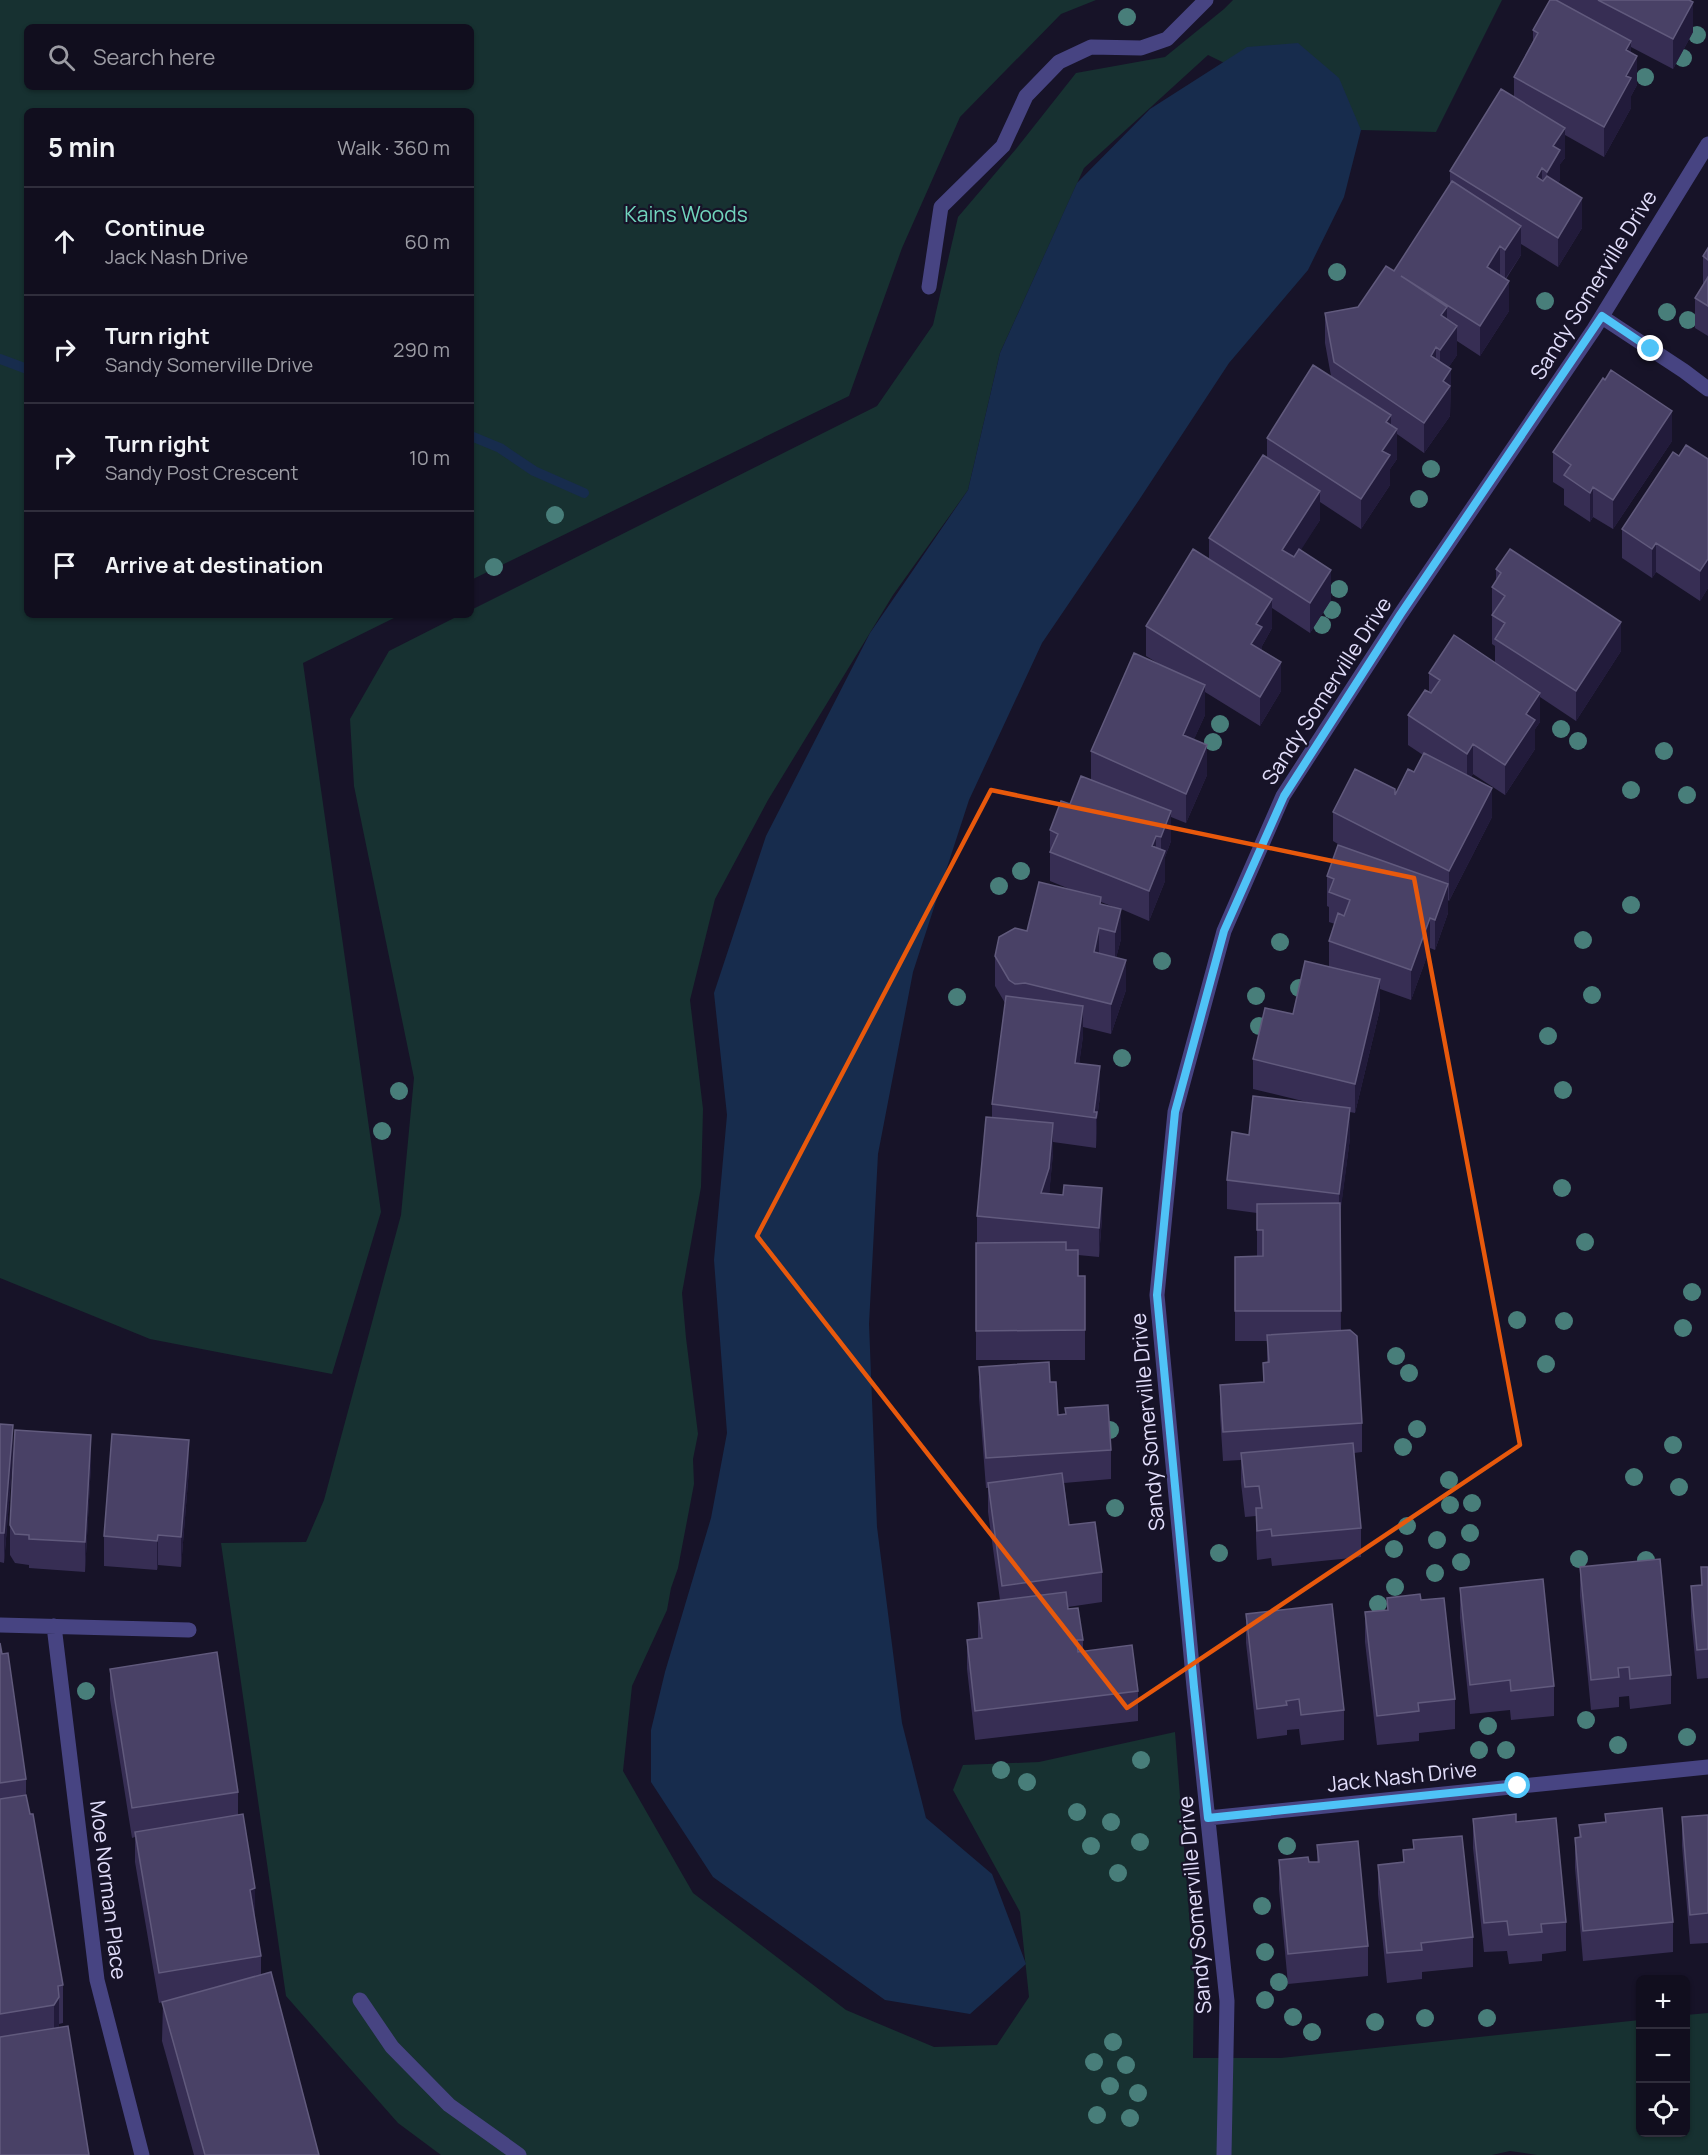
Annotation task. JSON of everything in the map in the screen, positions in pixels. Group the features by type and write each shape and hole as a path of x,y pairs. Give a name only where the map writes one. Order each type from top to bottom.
{"street":[{"path":"929,287 941,207 1003,146 1026,96 1059,62 1091,47 1141,48 1167,39 1206,0"},
{"name":"Sandy Somerville Drive","path":"1224,2155 1227,2001 1194,1687 1157,1295 1175,1112 1224,931 1284,796 1400,615 1602,316 1708,144"},
{"path":"1602,316 1684,371 1708,390"},
{"path":"0,1625 189,1630"},
{"name":"Moe Norman Place","path":"54,1626 97,1980 142,2155"},
{"name":"Jack Nash Drive","path":"1208,1818 1708,1767"},
{"path":"360,2000 392,2047 448,2105 519,2155"}],"highlighted area":[{"path":"991,790 1414,878 1520,1445 1127,1708 757,1236"}],"green space":[{"name":"Kains Woods","path":"0,0 1096,0 1061,14 960,117 902,248 849,396 474,579 474,108 24,108 24,618 394,618 303,663 381,1212 332,1374 150,1339 0,1278"},
{"path":"1233,0 1502,0 1436,132 1361,130 1208,55 1084,168 1000,353 968,490 893,595 768,800 715,899 690,1000 703,1109 701,1187 682,1293 698,1434 693,1459 694,1484 678,1568 667,1610 632,1686 623,1771 693,1893 846,2010 934,2047 997,2045 1029,1997 1020,1912 953,1790 963,1765 1039,1762 1175,1732 1194,1977 1193,2058 1281,2058 1636,2020 1636,2137 1690,2137 1690,2015 1708,2013 1708,2155 1537,2155 1510,2151 1492,2155 441,2155 398,2123 286,1996 221,1543 306,1542 324,1500 401,1215 414,1078 354,786 350,719 389,651 454,618 474,618 474,608 877,406 933,325 958,217 1076,73 1165,57"}],"water":[{"path":"1298,43 1339,78 1361,130 1344,197 1308,270 1229,363 1042,643 969,800 913,972 878,1154 869,1324 877,1527 902,1723 926,1818 992,1874 1026,1964 970,2014 885,2000 713,1877 651,1782 651,1730 665,1672 711,1518 727,1433 714,1260 727,1115 714,993 766,836 870,633 968,490 1000,353 1077,183 1150,109 1247,47"}],"building":[{"path":"1550,0 1556,0 1631,41 1626,50 1637,56 1626,76 1631,78 1604,127 1514,77 1538,33 1533,30"},
{"path":"1598,0 1689,0 1693,2 1673,39"},
{"path":"1501,89 1565,128 1553,146 1560,150 1547,172 1542,168 1537,177 1543,181 1547,176 1582,198 1558,238 1450,171"},
{"path":"1452,181 1521,226 1505,250 1500,246 1487,267 1509,281 1480,326 1401,276 1447,307 1441,315 1457,326 1440,350 1436,347 1431,356 1451,369 1443,381 1450,386 1424,423 1334,362 1325,313 1358,307 1386,266 1394,271"},
{"path":"1708,248 1708,260 1703,256"},
{"path":"1708,277 1708,306 1695,298"},
{"path":"1313,365 1391,415 1386,422 1397,429 1382,451 1390,455 1361,499 1267,438"},
{"path":"1611,370 1672,411 1613,500 1593,487 1590,493 1564,475 1571,465 1553,452 1603,378 1605,380"},
{"path":"1686,445 1708,459 1708,559 1700,571 1656,543 1652,549 1622,529 1673,452 1679,456"},
{"path":"1263,455 1320,491 1282,550 1294,557 1299,549 1331,570 1310,603 1209,538"},
{"path":"1193,549 1272,599 1256,624 1262,627 1251,644 1281,662 1260,697 1146,626"},
{"path":"1510,549 1621,622 1576,691 1495,639 1505,623 1492,615 1505,596 1492,587 1501,573 1496,569"},
{"path":"1454,635 1540,693 1526,714 1535,720 1505,765 1473,744 1467,754 1408,715 1425,690 1431,693 1440,680 1429,673"},
{"path":"1134,653 1205,685 1183,735 1207,745 1186,794 1091,751"},
{"path":"1424,753 1492,788 1449,871 1333,812 1355,769 1395,789 1395,795 1408,769 1414,772"},
{"path":"1081,776 1171,811 1161,837 1156,836 1152,846 1165,851 1149,891 1050,852 1058,834 1050,830 1061,801 1070,804"},
{"path":"1338,845 1448,884 1435,920 1430,918 1411,970 1329,941 1338,913 1344,916 1350,900 1329,892 1334,879 1327,876"},
{"path":"1039,882 1101,897 1100,904 1121,909 1115,932 1099,928 1094,952 1126,960 1111,1004 1025,983 1015,984 1009,980 995,956 999,937 1015,928 1027,931"},
{"path":"1305,961 1380,979 1355,1084 1253,1059 1265,1008 1293,1014"},
{"path":"1006,996 1083,1006 1075,1063 1100,1066 1094,1112 1097,1112 1096,1118 992,1104"},
{"path":"1253,1096 1350,1108 1339,1194 1227,1180 1232,1132 1249,1135"},
{"path":"986,1117 1053,1123 1049,1168 1041,1193 1063,1195 1064,1185 1102,1188 1099,1228 977,1216"},
{"path":"1340,1203 1341,1311 1235,1311 1235,1257 1263,1256 1263,1230 1257,1230 1257,1204"},
{"path":"1066,1242 1066,1250 1078,1250 1078,1276 1085,1276 1085,1330 976,1331 976,1243"},
{"path":"1350,1330 1357,1336 1362,1423 1223,1432 1220,1385 1264,1382 1263,1363 1269,1362 1267,1335"},
{"path":"1049,1362 1050,1382 1056,1382 1058,1415 1066,1414 1065,1408 1108,1405 1111,1450 986,1458 979,1367"},
{"path":"0,1424 13,1425 4,1533 0,1533"},
{"path":"15,1430 91,1435 85,1542 29,1539 29,1535 15,1534 10,1525"},
{"path":"112,1434 189,1440 181,1537 158,1535 157,1541 104,1536"},
{"path":"1353,1443 1361,1528 1272,1536 1271,1529 1257,1531 1256,1508 1262,1508 1259,1486 1245,1487 1241,1453"},
{"path":"1062,1473 1069,1525 1095,1522 1102,1572 1002,1586 988,1483"},
{"path":"1660,1559 1671,1675 1630,1679 1629,1667 1618,1668 1619,1677 1591,1680 1580,1567"},
{"path":"1701,1567 1708,1567 1708,1649 1697,1650 1691,1586 1702,1585"},
{"path":"1543,1579 1554,1686 1511,1691 1510,1680 1470,1685 1460,1588"},
{"path":"1066,1592 1068,1609 1078,1608 1083,1640 1077,1640 1078,1652 1132,1645 1138,1691 975,1711 967,1640 982,1638 978,1603"},
{"path":"1420,1594 1421,1600 1444,1598 1455,1699 1418,1703 1419,1711 1377,1716 1365,1612 1388,1610 1387,1598"},
{"path":"1332,1604 1344,1710 1301,1715 1299,1699 1286,1701 1287,1705 1257,1709 1246,1614"},
{"path":"0,1643 2,1654 8,1653 26,1779 0,1783"},
{"path":"217,1652 238,1792 132,1808 110,1669"},
{"path":"26,1795 30,1814 33,1814 63,1985 58,1986 59,1997 54,2005 0,2014 0,1799"},
{"path":"1662,1808 1673,1922 1583,1931 1575,1838 1581,1837 1579,1825 1606,1822 1605,1814"},
{"path":"243,1814 255,1888 250,1890 261,1956 159,1973 135,1832"},
{"path":"1516,1814 1516,1822 1556,1818 1566,1922 1541,1924 1542,1932 1509,1935 1507,1921 1484,1923 1473,1819"},
{"path":"1708,1815 1708,1913 1690,1915 1682,1817"},
{"path":"1462,1836 1473,1937 1421,1943 1422,1950 1387,1953 1378,1865 1404,1862 1403,1850 1414,1849 1413,1840"},
{"path":"1358,1841 1368,1946 1288,1954 1279,1860 1308,1857 1309,1862 1319,1862 1317,1845"},
{"path":"271,1972 319,2155 205,2155 162,2002"},
{"path":"68,2026 89,2155 0,2155 0,2037"}],"waterway":[{"path":"0,359 24,368"},
{"path":"474,437 500,448 534,471 584,493"}],"route":[{"path":"1518,1786 1208,1818 1157,1295 1175,1112 1224,931 1284,796 1400,615 1602,316 1651,349"}]}
